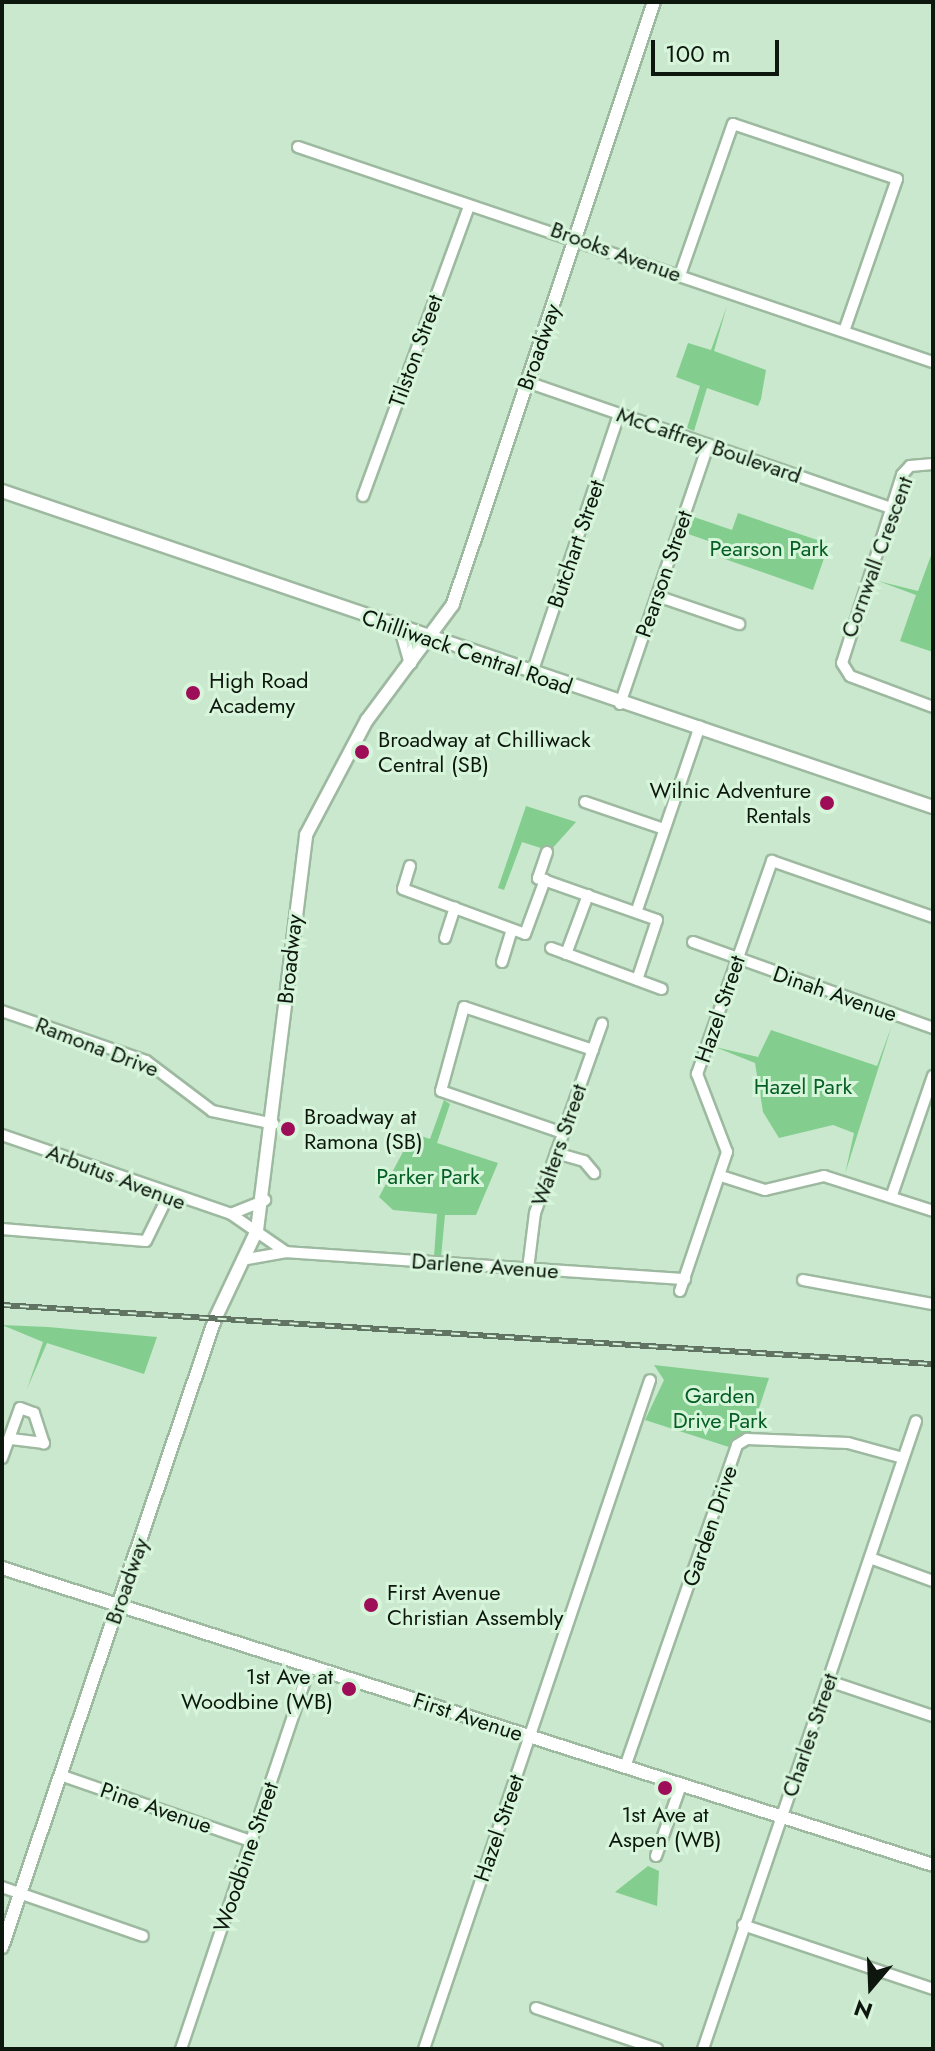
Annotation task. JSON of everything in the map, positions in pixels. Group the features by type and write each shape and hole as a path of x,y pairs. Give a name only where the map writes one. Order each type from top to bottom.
{"street":[{"name":"Broadway","path":"2,1947 215,1319 247,1259 257,1230 265,1200 306,835 355,739 431,639 453,604 654,2"},
{"path":"680,275 733,124 897,179 844,331"},
{"name":"Brooks Avenue","path":"298,147 469,206 576,236 933,362"},
{"name":"Tilston Street","path":"363,496 469,206"},
{"name":"McCaffrey Boulevard","path":"527,382 891,508"},
{"name":"Butchart Street","path":"532,673 619,414"},
{"name":"Pearson Street","path":"620,704 708,445"},
{"name":"Cornwall Crescent","path":"933,464 910,466 891,508 842,663 850,676 933,707"},
{"name":"Chilliwack Central Road","path":"2,491 620,704 700,726 933,807"},
{"path":"657,596 739,624"},
{"path":"401,629 411,663"},
{"path":"637,910 700,726"},
{"path":"585,802 664,829"},
{"path":"547,852 538,878 637,910 657,920 637,980"},
{"name":"Hazel Street","path":"680,1291 727,1152 697,1074 772,861 933,917"},
{"path":"410,866 403,889 525,934 545,880"},
{"path":"566,954 588,895"},
{"path":"445,938 455,908"},
{"path":"502,962 512,930"},
{"name":"Dinah Avenue","path":"693,942 933,1028"},
{"path":"551,948 662,989"},
{"path":"563,1133 441,1091 464,1007 593,1050"},
{"name":"Ramona Drive","path":"2,1011 146,1061 212,1111 274,1124"},
{"name":"Walters Street","path":"528,1269 535,1213 602,1024"},
{"path":"892,1195 933,1076"},
{"name":"Arbutus Avenue","path":"2,1135 168,1196 231,1214 257,1230"},
{"path":"556,1153 584,1161 594,1173"},
{"path":"721,1176 765,1190 824,1176 892,1195 933,1211"},
{"path":"2,1229 146,1241 168,1196"},
{"path":"231,1214 265,1200"},
{"path":"257,1230 286,1252"},
{"name":"Darlene Avenue","path":"247,1259 286,1252 685,1279"},
{"path":"803,1280 933,1304"},
{"name":"Hazel Street","path":"424,2049 650,1380"},
{"name":"Charles Street","path":"706,2048 743,1925 916,1421"},
{"path":"2,1458 9,1439"},
{"name":"Garden Drive","path":"625,1767 737,1445 747,1439 848,1443 903,1458"},
{"path":"870,1558 933,1581"},
{"name":"First Avenue","path":"2,1568 933,1865"},
{"name":"Woodbine Street","path":"181,2049 310,1665"},
{"path":"829,1681 933,1716"},
{"name":"Pine Avenue","path":"60,1775 251,1841"},
{"path":"656,1856 681,1785"},
{"path":"2,1887 143,1936"},
{"path":"743,1925 933,1989"},
{"path":"536,2008 657,2049"}],"green space":[{"path":"727,306 714,351 766,370 761,399 758,406 707,388 694,431 687,428 700,386 676,377 688,343 711,350"},
{"name":"Pearson Park","path":"738,513 829,544 813,590 722,558 726,547 688,534 694,517 732,530"},
{"path":"933,550 933,652 900,641 916,595 878,581 918,591"},
{"path":"526,806 576,822 550,851 522,842 504,890 498,888"},
{"name":"Hazel Park","path":"892,1025 845,1174 854,1133 833,1125 779,1138 763,1112 755,1063 715,1047 758,1057 771,1030 877,1066"},
{"name":"Parker Park","path":"444,1100 450,1104 437,1143 498,1163 476,1215 445,1215 441,1257 434,1257 437,1214 393,1210 379,1197 413,1133 430,1139"},
{"path":"2,1325 157,1337 144,1374 47,1343 27,1389 43,1342"},
{"name":"Garden Drive Park","path":"654,1365 769,1378 750,1435 732,1448 645,1420 664,1380"},
{"path":"648,1866 659,1871 657,1906 615,1892"}],"railway":[{"path":"2,1305 933,1364"}],"place":[{"name":"High Road Academy","path":"193,693"},
{"name":"Broadway at Chilliwack Central (SB)","path":"362,752"},
{"name":"Wilnic Adventure Rentals","path":"827,803"},
{"name":"Broadway at Ramona (SB)","path":"288,1129"},
{"name":"First Avenue Christian Assembly","path":"371,1605"},
{"name":"1st Ave at Woodbine (WB)","path":"349,1689"},
{"name":"1st Ave at Aspen (WB)","path":"665,1788"}]}
